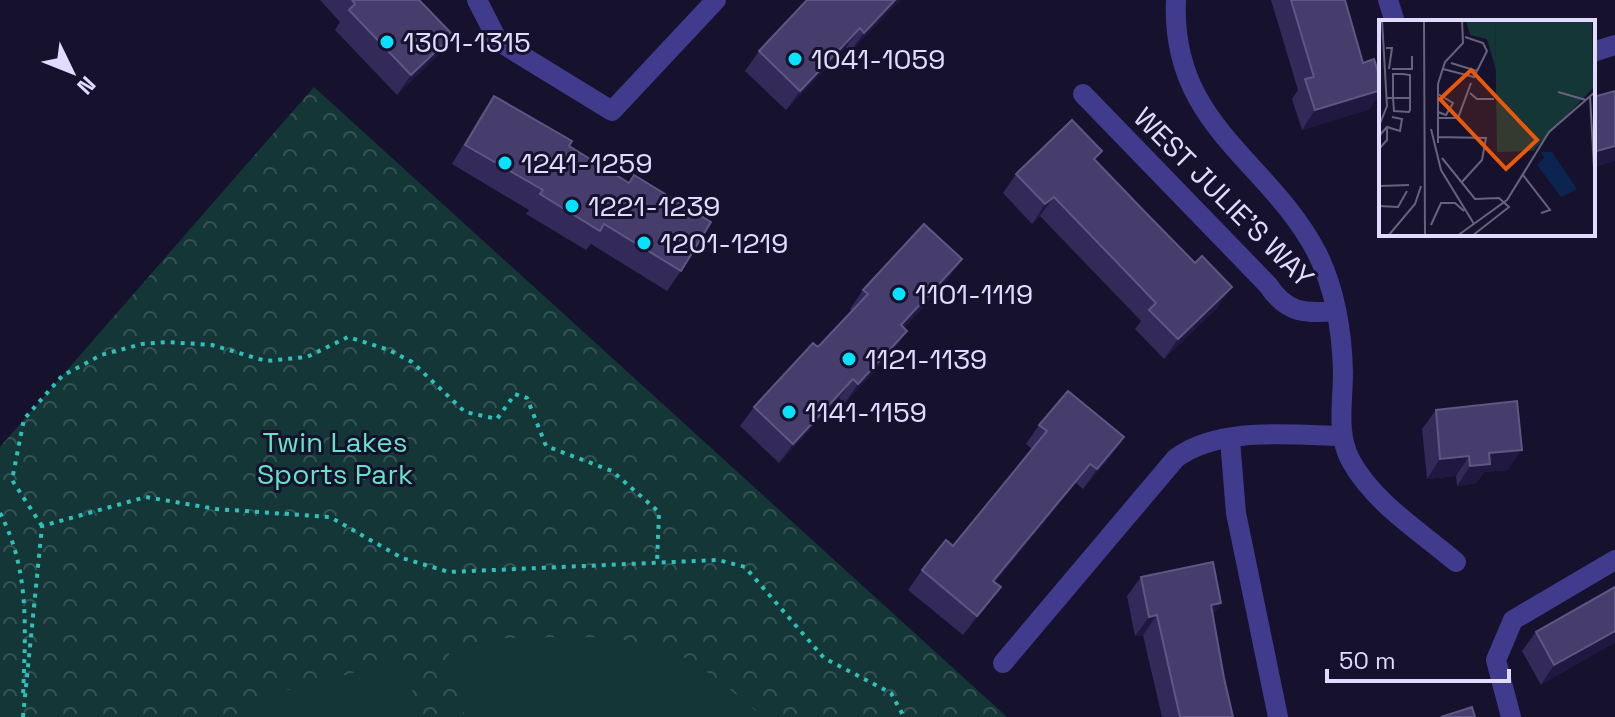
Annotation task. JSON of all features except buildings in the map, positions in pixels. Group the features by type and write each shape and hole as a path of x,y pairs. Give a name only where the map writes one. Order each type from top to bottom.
{"street":[{"path":"477,0 498,41 612,111 716,0"},
{"path":"1176,0 1182,56 1203,108 1224,140 1290,210 1306,233 1327,276 1336,311 1343,369 1342,436 1352,463 1364,482 1456,562"},
{"path":"1388,0 1394,20"},
{"path":"1595,51 1615,45"},
{"name":"WEST JULIE'S WAY","path":"1083,94 1268,285 1278,299 1299,312 1336,311"},
{"path":"1003,663 1176,458 1188,449 1254,435 1342,436"},
{"path":"1230,440 1236,513 1278,717"},
{"path":"1511,717 1496,660 1513,620 1615,560"}],"path":[{"path":"22,717 42,526 12,480 24,419 62,376 101,355 142,344 212,345 266,361 307,357 348,337 389,350 412,362 465,412 497,419 515,394 527,398 546,446 612,471 659,512 657,563"},
{"path":"42,526 146,497 216,509 330,517 402,558 449,572 718,560 745,567 824,658 891,693 904,717"},
{"path":"0,513 22,568 26,611 22,717"}],"green space":[{"name":"Twin Lakes Sports Park","path":"314,87 1007,717 0,717 0,447"},
{"path":"500,638 600,638 650,645 695,664 764,717 465,717 448,650"},
{"path":"407,659 417,717 243,717 280,692"}],"place":[{"name":"1301-1315","path":"387,42"},
{"name":"1041-1059","path":"795,59"},
{"name":"1241-1259","path":"505,163"},
{"name":"1221-1239","path":"572,206"},
{"name":"1201-1219","path":"644,243"},
{"name":"1101-1119","path":"899,294"},
{"name":"1121-1139","path":"849,359"},
{"name":"1141-1159","path":"789,412"}]}
